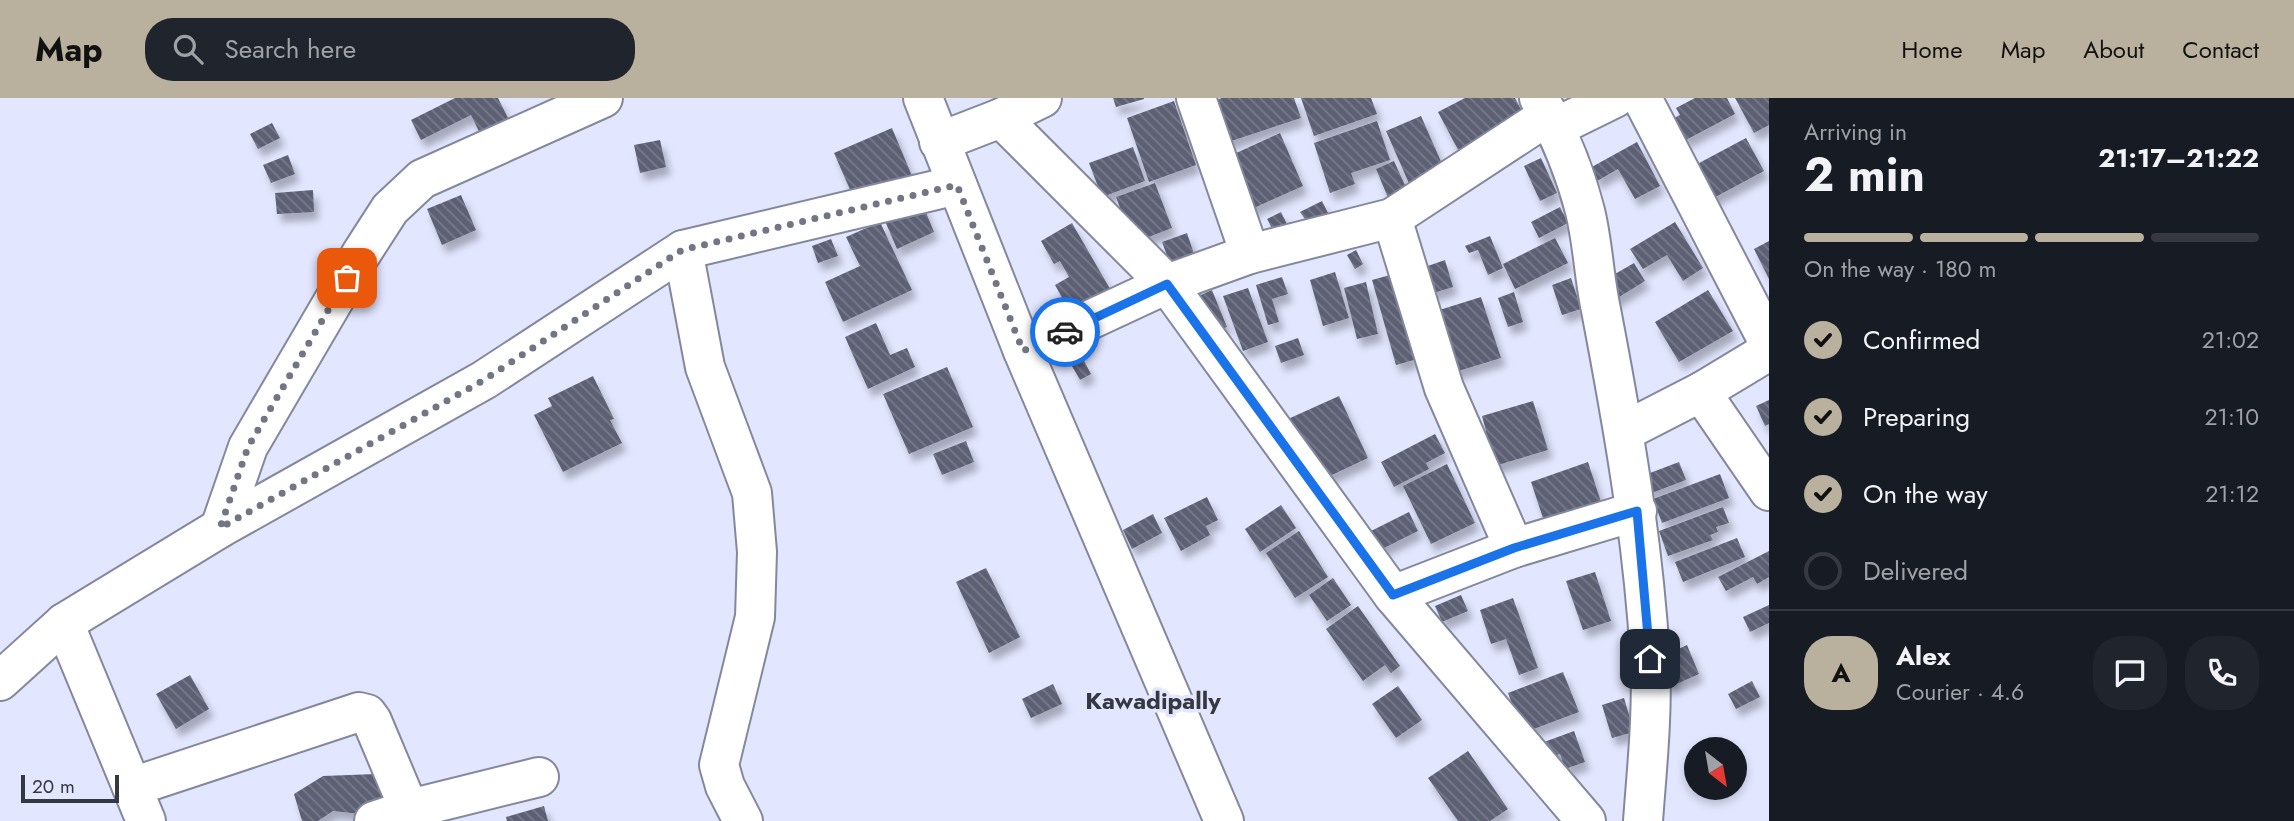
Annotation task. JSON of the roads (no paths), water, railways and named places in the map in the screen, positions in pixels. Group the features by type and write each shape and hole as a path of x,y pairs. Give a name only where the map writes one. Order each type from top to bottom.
{"street":[{"path":"220,528 248,447 390,208 422,179 603,98"},
{"path":"923,98 1023,351 1224,821"},
{"path":"939,142 1042,98"},
{"path":"1196,98 1250,254"},
{"path":"1023,351 1167,284 1250,254 1392,218 1548,113 1615,98"},
{"path":"1642,98 1769,343"},
{"path":"1548,113 1585,211 1598,299 1625,431 1637,511 1650,659 1649,736 1643,821"},
{"path":"1000,118 1167,284 1393,595 1586,821"},
{"path":"0,681 64,623 220,528 484,380 682,250 957,185"},
{"path":"1392,218 1444,388 1514,548"},
{"path":"682,250 705,367 752,493 757,552 755,617 719,765 730,817"},
{"path":"1625,431 1701,392 1769,351"},
{"path":"1701,392 1769,491"},
{"path":"1393,595 1514,548 1637,511"},
{"path":"64,623 139,804 359,712 367,714 372,722 412,815"},
{"path":"374,821 412,815 538,777"}],"district":[{"name":"Kawadipally","path":"1153,700"}]}
